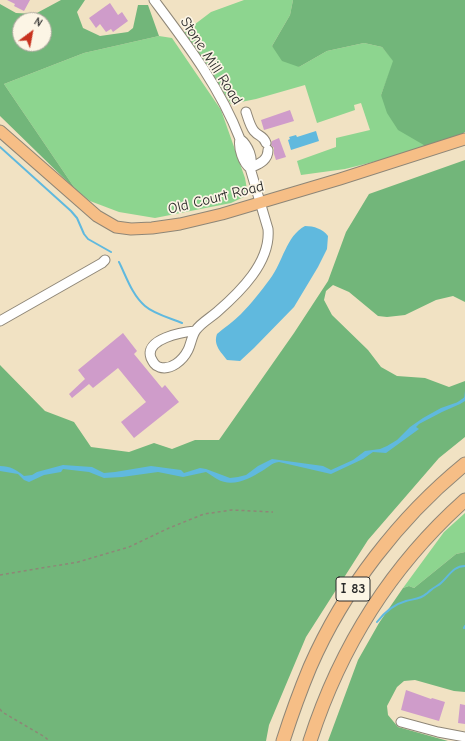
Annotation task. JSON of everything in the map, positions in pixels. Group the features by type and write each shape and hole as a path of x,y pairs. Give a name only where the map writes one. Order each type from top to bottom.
{"highway":[{"name":"I 83","path":"283,741 295,704 311,666 327,633 359,580 416,509 465,464"},
{"name":"I 83","path":"310,741 334,677 366,618 390,582 418,547 435,528 465,500"}],"main road":[{"name":"Old Court Road","path":"0,130 86,208 97,216 116,226 139,229 180,224 222,214 340,179 465,139"}],"street":[{"name":"Stone Mill Road","path":"154,0 212,81 222,99 240,139 239,144 246,165 250,168 268,230 269,240 263,258 239,292 195,331"},
{"path":"246,112 252,128 263,137 267,147 266,158 250,168"},
{"path":"0,321 102,263 104,260"},
{"path":"195,331 188,350 183,358 174,365 166,368 160,368 155,365 150,355 151,349 155,344 175,334 195,331"},
{"path":"401,722 438,732 465,737"}],"path":[{"path":"0,575 78,562 129,547 169,528 204,514 232,510 273,512"},
{"path":"0,709 2,712 45,737 49,741"}],"green space":[{"path":"61,0 85,0 77,12 83,28 100,36 128,32 133,28 138,5 148,5 159,36 84,53 4,84 76,190 0,116 0,4 14,12 12,12 12,52 52,52 52,12 39,12"},
{"path":"244,0 293,0 290,15 272,46 299,67 327,51 364,43 382,47 394,61 381,95 429,148 345,169 301,175 297,161 336,147 336,138 370,130 361,103 354,105 355,110 317,123 305,85 256,99 231,104 211,72 182,34 211,12"},
{"path":"293,0 465,0 465,132 447,143 429,148 398,130 387,113 381,95 393,61 382,47 364,43 327,51 299,67 282,61 272,46 290,15"},
{"path":"159,36 172,38 221,110 245,178 248,195 231,203 155,218 119,212 90,201 76,190 4,84 84,53"},
{"path":"465,160 465,302 453,296 436,300 405,315 387,317 378,316 349,292 333,285 326,291 324,300 332,315 368,350 381,367 397,376 425,378 449,387 465,381 465,437 439,458 368,540 306,637 269,725 266,741 0,741 0,365 45,411 74,422 91,447 129,452 154,443 172,449 195,440 219,440 294,333 328,281 346,232 369,194"},
{"path":"465,513 465,552 456,554 414,588 409,586 403,588 444,532"},
{"path":"465,552 465,692 454,691 415,680 404,681 397,687 387,706 388,715 398,727 448,741 328,741 358,660 379,623 403,588 409,586 414,588 456,554"}],"water":[{"path":"316,131 319,141 291,150 288,140 290,139 289,137 296,135 297,137"},
{"path":"305,226 318,228 324,231 328,236 327,249 318,267 294,307 254,348 240,361 227,360 217,345 217,334 238,317 256,297 270,279 293,236"},
{"path":"465,391 465,401 419,424 416,427 419,429 386,453 373,452 363,459 331,474 279,462 272,464 252,477 234,483 223,482 206,472 183,477 158,472 104,478 89,472 63,469 61,472 44,475 29,482 24,480 18,474 0,471 0,466 7,467 16,470 24,476 32,475 37,472 63,465 92,467 104,473 151,466 181,470 184,473 200,468 230,478 246,475 258,466 272,459 323,466 331,470 353,460 365,451 380,449 387,446 397,440 410,427 423,418 441,408 464,399"}],"building":[{"path":"7,0 30,0 24,11 14,6 15,4"},
{"path":"110,3 118,15 122,12 128,21 113,32 111,29 106,32 100,24 96,28 89,18"},
{"path":"290,110 294,121 264,130 261,120"},
{"path":"279,138 286,157 276,160 274,148 271,145 272,141"},
{"path":"123,333 137,351 134,354 162,388 165,385 179,402 134,438 121,422 146,402 118,368 93,388 89,384 72,398 69,394 85,379 78,370"},
{"path":"406,690 431,699 445,702 439,721 401,710"},
{"path":"460,704 465,705 465,724 458,723"}],"waterway":[{"path":"0,147 71,211 77,218 84,234 88,239 111,252"},
{"path":"119,262 140,302 157,314 182,323"},
{"path":"458,403 465,398"},
{"path":"377,622 386,612 402,602 424,596 440,584 454,570 461,566 465,566"}]}
